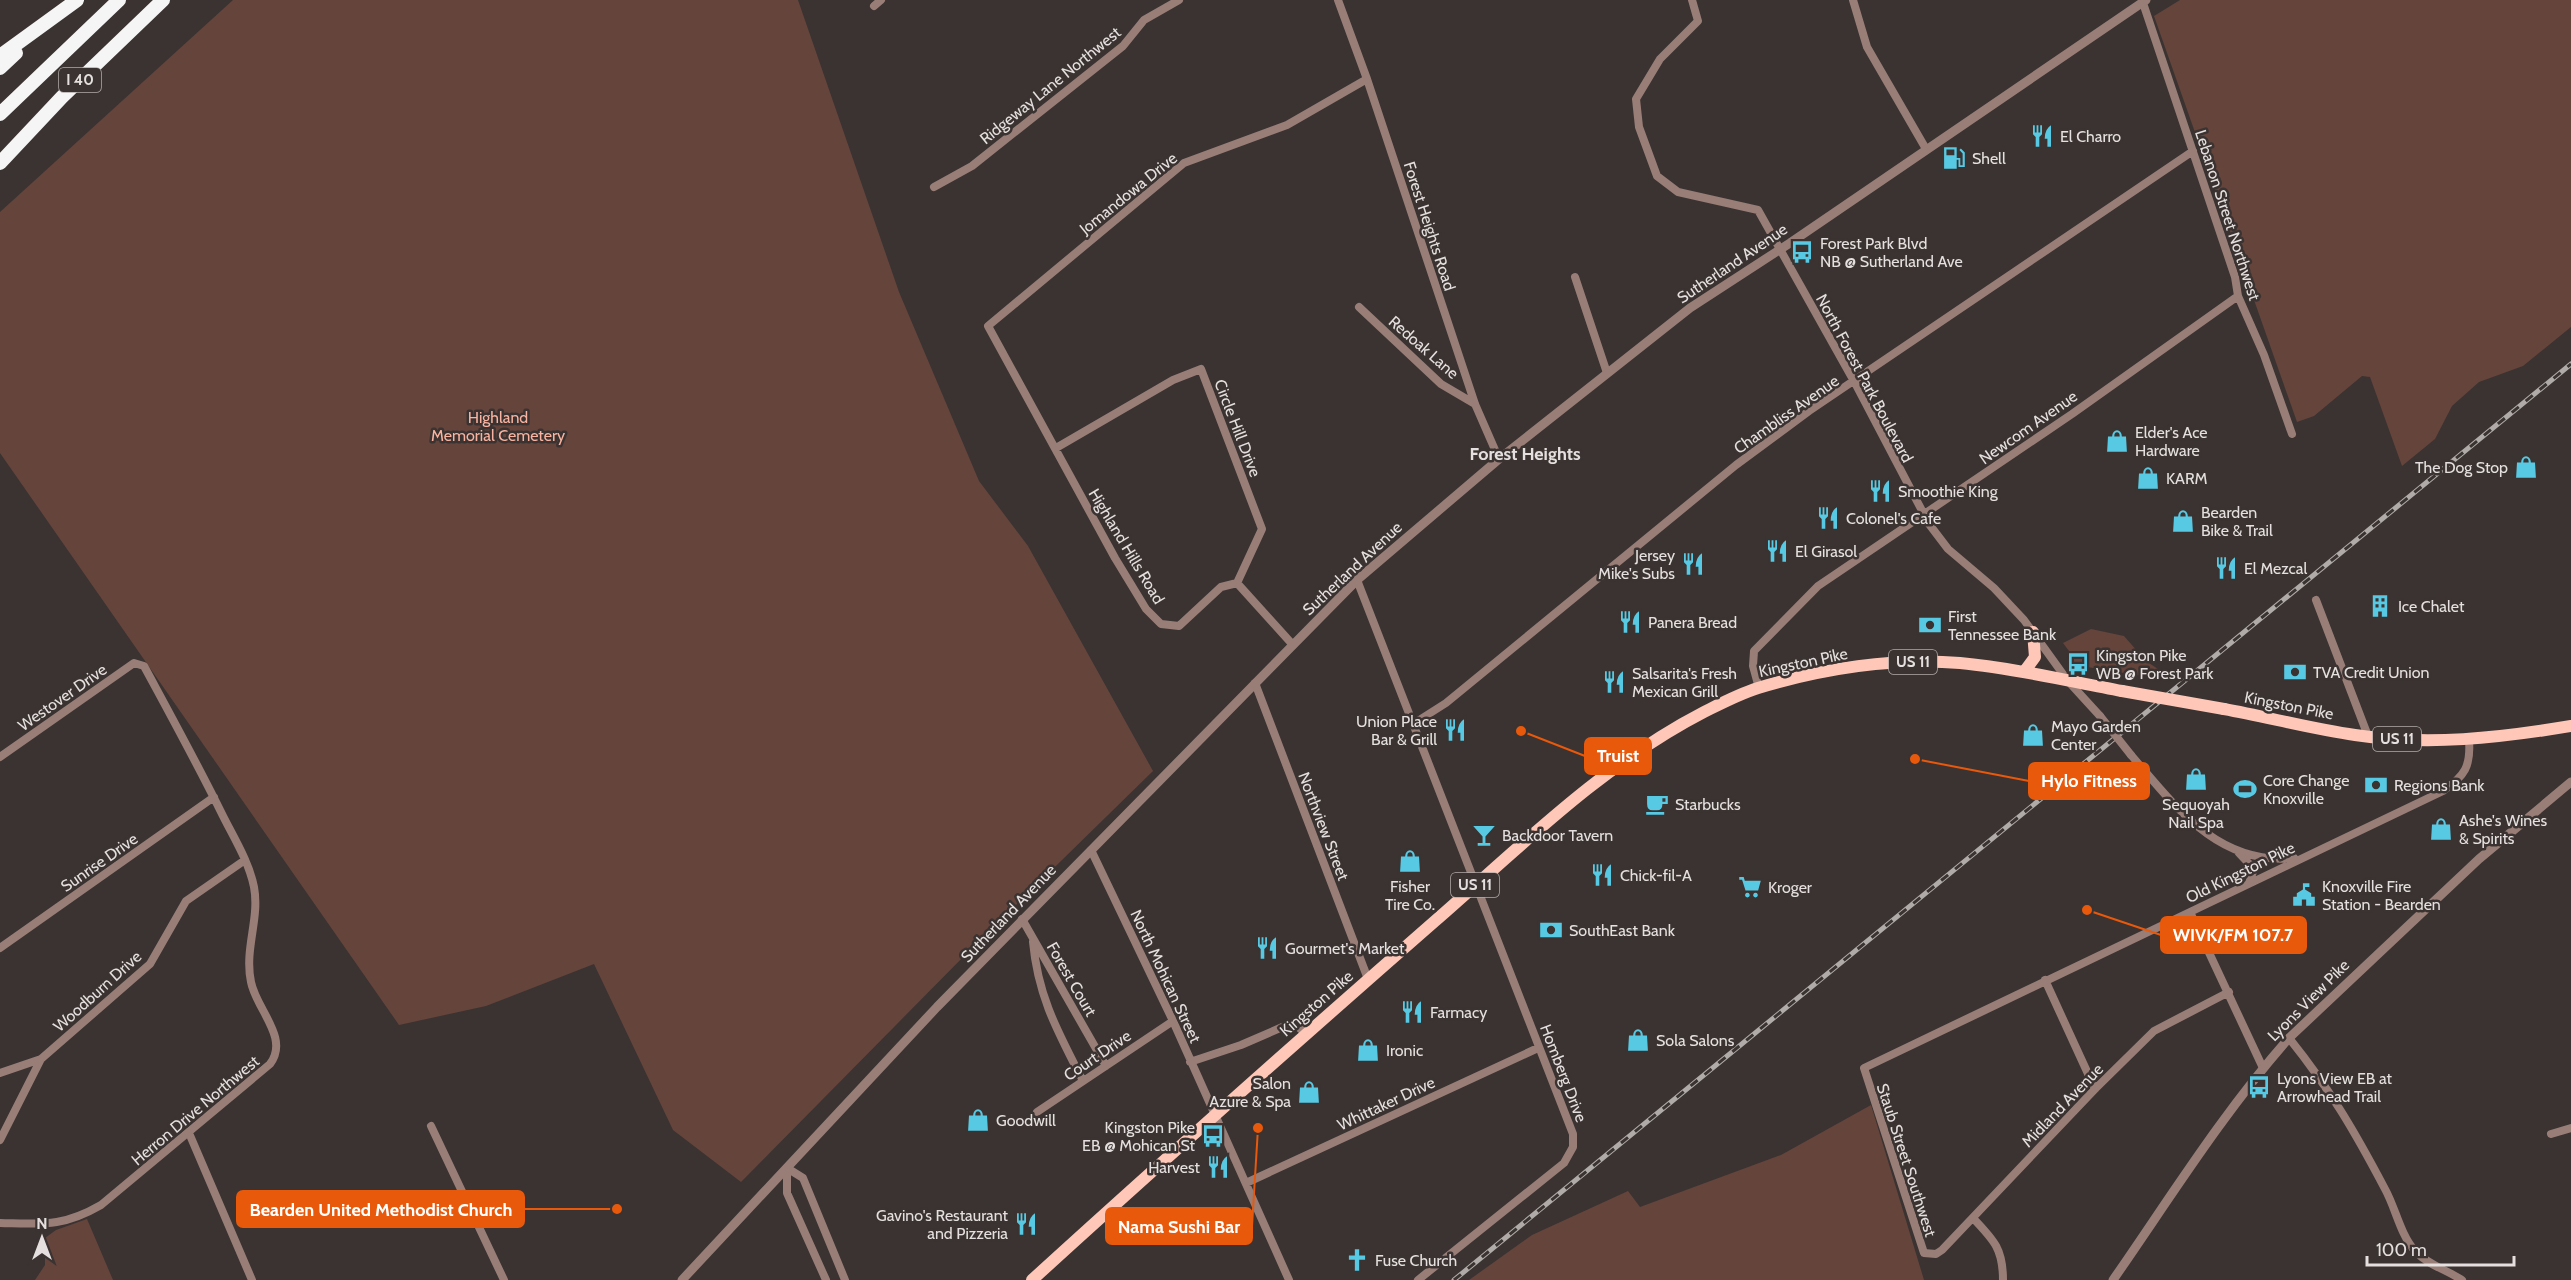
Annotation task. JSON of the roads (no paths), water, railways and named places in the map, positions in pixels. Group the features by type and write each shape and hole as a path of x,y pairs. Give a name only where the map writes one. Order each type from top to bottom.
{"highway":[{"path":"0,68 44,27 78,0"},
{"name":"I 40","path":"0,114 118,0"},
{"name":"I 40","path":"0,163 62,97 163,0"},
{"path":"0,56 44,27"}],"main road":[{"path":"2024,672 2035,657 2033,632"},
{"name":"Kingston Pike","path":"1032,1280 1214,1114 1611,769 1677,726 1759,688 1833,671 1901,663 1958,662 2024,672 2368,736 2412,740 2469,740 2571,726"}],"street":[{"path":"874,6 881,0"},
{"name":"Ridgeway Lane Northwest","path":"934,187 972,166 1123,46 1144,20 1179,0"},
{"name":"Forest Heights Road","path":"1338,0 1367,79 1475,404 1499,459"},
{"name":"North Forest Park Boulevard","path":"1692,0 1698,21 1660,59 1636,99 1639,127 1657,176 1678,192 1758,210 1855,383 1924,516 1948,549 1994,588 2033,632 2068,681 2181,813 2217,843 2235,850"},
{"path":"1853,0 1867,47 1926,149"},
{"name":"Sutherland Avenue","path":"682,1280 1022,919 1357,580 1499,459 1690,308 2144,1"},
{"name":"Lebanon Street Northwest","path":"2144,1 2235,277 2238,296 2264,355 2292,434"},
{"name":"Jomandowa Drive","path":"988,326 1184,163 1287,125 1367,79"},
{"name":"Chambliss Avenue","path":"1413,724 1446,703 1736,465 2193,151"},
{"path":"1575,277 1607,373"},
{"name":"Newcom Avenue","path":"1759,688 1753,666 1758,645 1818,586 1924,516 2238,296"},
{"name":"Redoak Lane","path":"1359,307 1441,384 1475,404"},
{"name":"Highland Hills Road","path":"988,326 1115,558 1146,609 1161,624 1179,626 1221,588 1237,583"},
{"name":"Circle Hill Drive","path":"1056,448 1173,380 1201,369 1263,529 1237,583"},
{"name":"Homberg Drive","path":"1357,580 1573,1134 1573,1147 1564,1163 1418,1280"},
{"path":"1237,583 1293,645"},
{"path":"2316,600 2368,736"},
{"name":"Westover Drive","path":"0,757 134,663 140,663"},
{"name":"Herron Drive Northwest","path":"0,1223 56,1223 81,1216 123,1189 277,1056 279,1047 276,1037 256,1001 248,965 256,902 245,860 214,797 144,666 140,663"},
{"name":"Northview Street","path":"1255,683 1368,979"},
{"name":"Old Kingston Pike","path":"1864,1068 2450,786 2469,762 2469,740"},
{"name":"Lyons View Pike","path":"2113,1280 2198,1154 2263,1068 2289,1038 2472,866 2571,782"},
{"name":"Sunrise Drive","path":"0,948 214,797"},
{"name":"North Mohican Street","path":"1091,849 1173,1021 1289,1280"},
{"path":"2235,850 2275,860 2301,857"},
{"path":"2235,850 2248,860 2254,869 2249,883"},
{"name":"Woodburn Drive","path":"0,1073 41,1059 150,964 186,901 245,860"},
{"path":"2190,912 2263,1068"},
{"name":"Forest Court","path":"1022,919 1106,1066"},
{"name":"Forest Court","path":"1032,937 1036,974 1048,1013 1083,1081"},
{"path":"2045,980 2095,1089"},
{"name":"Midland Avenue","path":"1930,1254 1942,1250 2154,1030 2229,992"},
{"name":"Court Drive","path":"1037,1112 1173,1021"},
{"path":"1190,1062 1241,1045 1287,1025 1295,1024 1306,1034"},
{"path":"2289,1038 2322,1079 2343,1111 2388,1194 2408,1242 2425,1259 2460,1279"},
{"name":"Whittaker Drive","path":"1246,1183 1538,1048"},
{"path":"0,1140 41,1059"},
{"name":"Staub Street Southwest","path":"1864,1068 1921,1249 1930,1254"},
{"path":"431,1126 504,1280"},
{"path":"2551,1134 2571,1128"},
{"path":"189,1133 252,1280"},
{"path":"788,1168 787,1192 826,1280"},
{"path":"788,1168 803,1178 845,1280"},
{"path":"1973,1218 1995,1241 2000,1253 2003,1280"}],"railway":[{"path":"1454,1280 2571,364"}],"place":[{"name":"El Charro","path":"2042,136"},
{"name":"Shell","path":"1954,158"},
{"name":"Forest Park Blvd NB @ Sutherland Ave","path":"1802,252"},
{"name":"Elder's Ace Hardware","path":"2117,441"},
{"name":"The Dog Stop","path":"2526,467"},
{"name":"KARM","path":"2148,478"},
{"name":"Smoothie King","path":"1880,491"},
{"name":"Colonel's Cafe","path":"1828,518"},
{"name":"Bearden Bike & Trail","path":"2183,521"},
{"name":"El Girasol","path":"1777,551"},
{"name":"Jersey Mike's Subs","path":"1693,564"},
{"name":"El Mezcal","path":"2226,568"},
{"name":"Ice Chalet","path":"2380,606"},
{"name":"Panera Bread","path":"1630,622"},
{"name":"First Tennessee Bank","path":"1930,625"},
{"name":"Kingston Pike WB @ Forest Park","path":"2078,664"},
{"name":"TVA Credit Union","path":"2295,672"},
{"name":"Salsarita's Fresh Mexican Grill","path":"1614,682"},
{"name":"Union Place Bar & Grill","path":"1455,730"},
{"name":"Truist","path":"1521,731"},
{"name":"Mayo Garden Center","path":"2033,735"},
{"name":"Hylo Fitness","path":"1915,759"},
{"name":"Sequoyah Nail Spa","path":"2196,779"},
{"name":"Regions Bank","path":"2376,785"},
{"name":"Core Change Knoxville","path":"2245,789"},
{"name":"Starbucks","path":"1657,804"},
{"name":"Ashe's Wines & Spirits","path":"2441,829"},
{"name":"Backdoor Tavern","path":"1484,835"},
{"name":"Fisher Tire Co.","path":"1410,861"},
{"name":"Chick-fil-A","path":"1602,875"},
{"name":"Kroger","path":"1750,887"},
{"name":"Knoxville Fire Station - Bearden","path":"2304,895"},
{"name":"WIVK/FM 107.7","path":"2087,910"},
{"name":"SouthEast Bank","path":"1551,930"},
{"name":"Gourmet's Market","path":"1267,948"},
{"name":"Farmacy","path":"1412,1012"},
{"name":"Sola Salons","path":"1638,1040"},
{"name":"Ironic","path":"1368,1050"},
{"name":"Lyons View EB at Arrowhead Trail","path":"2259,1087"},
{"name":"Salon Azure & Spa","path":"1309,1092"},
{"name":"Goodwill","path":"978,1120"},
{"name":"Nama Sushi Bar","path":"1258,1128"},
{"name":"Kingston Pike EB @ Mohican St","path":"1213,1136"},
{"name":"Harvest","path":"1218,1167"},
{"name":"Bearden United Methodist Church","path":"617,1209"},
{"name":"Gavino's Restaurant and Pizzeria","path":"1026,1224"},
{"name":"Fuse Church","path":"1357,1260"}],"district":[{"name":"Forest Heights","path":"1525,454"}],"park label":[{"name":"Highland Memorial Cemetery","path":"498,426"}]}
